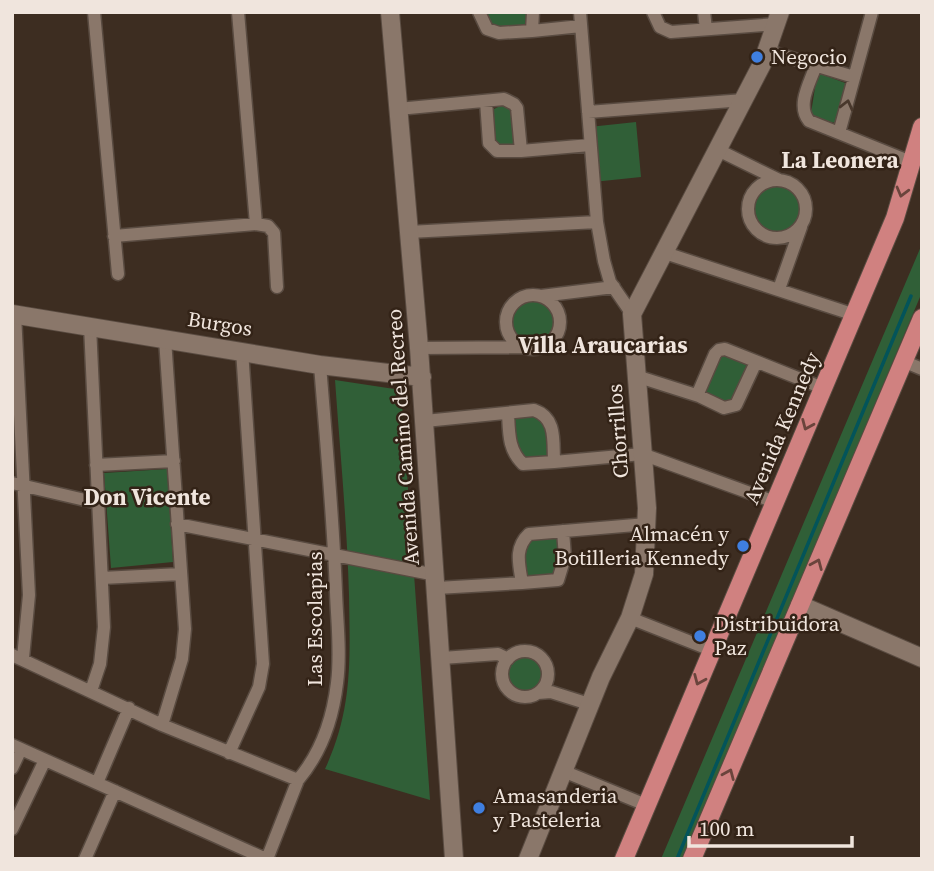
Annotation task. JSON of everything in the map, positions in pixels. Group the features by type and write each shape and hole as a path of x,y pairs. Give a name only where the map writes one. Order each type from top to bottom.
{"main road":[{"name":"Avenida Kennedy","path":"624,859 895,218 922,127"},
{"path":"692,859 922,318"}],"street":[{"path":"94,12 118,274"},
{"path":"238,12 256,224"},
{"name":"Avenida Camino del Recreo","path":"390,12 422,377 454,859"},
{"path":"478,12 487,29 499,33 531,31 580,19 597,222 604,261 614,287 632,314 744,100 768,51 779,18 706,29 665,31 654,19 653,12"},
{"path":"531,31 533,12"},
{"path":"704,12 706,29"},
{"path":"839,133 872,12"},
{"path":"768,51 854,78"},
{"path":"816,65 802,105 804,115 809,121 911,162"},
{"path":"398,109 504,99 514,104 518,115 521,151"},
{"path":"588,112 744,100"},
{"path":"486,101 489,143 497,151 590,145"},
{"path":"718,150 794,185 804,197 807,212 779,289"},
{"path":"779,180 761,184 754,190 747,208 752,225 767,237 776,239 794,234 801,227"},
{"path":"409,232 597,222"},
{"path":"114,236 256,224 272,228 277,287"},
{"path":"665,253 855,315"},
{"path":"525,347 512,338 506,323 507,315 516,301 523,297 614,287"},
{"path":"419,348 541,347 555,337 559,330 559,313 554,305 540,296"},
{"path":"14,314 18,484 29,595 17,656 162,725 298,780"},
{"name":"Burgos","path":"14,314 320,365 422,377"},
{"name":"Chorrillos","path":"528,859 589,704 630,618 644,574 647,524 632,314"},
{"path":"90,326 104,640 91,691"},
{"path":"162,725 185,644 165,338"},
{"path":"699,396 719,350 725,349 823,388"},
{"path":"229,753 259,687 263,664 242,350"},
{"path":"903,361 922,369"},
{"path":"636,376 699,396 723,408 736,405 756,362"},
{"name":"Las Escolapias","path":"266,859 298,780 307,770 325,736 337,685 334,555 320,365"},
{"path":"425,421 534,410 548,418 552,425 554,462"},
{"path":"508,413 512,451 523,464 642,454 775,502"},
{"path":"96,465 174,461"},
{"path":"18,484 98,503"},
{"path":"177,524 334,555 436,582 522,583 558,580 565,557 563,531"},
{"path":"522,583 517,556 522,540 529,534 647,524"},
{"path":"102,578 181,574"},
{"path":"800,605 922,658"},
{"path":"630,618 711,650"},
{"path":"538,693 547,681 546,666 542,659 529,652 521,652 508,659 502,672 505,687 517,696 551,692 589,704"},
{"path":"442,658 498,654 508,659"},
{"path":"97,783 129,708"},
{"path":"12,768 17,747 266,859"},
{"path":"12,830 45,760"},
{"path":"563,771 646,806"},
{"path":"85,859 115,791"}],"green space":[{"path":"482,12 529,12 528,27 500,29 489,26"},
{"path":"817,75 848,84 840,124 813,118 811,113"},
{"path":"502,105 511,111 515,126 515,143 506,148 492,142 492,110"},
{"path":"636,122 641,177 593,182 589,127"},
{"path":"778,184 796,191 803,209 796,227 778,234 760,227 753,209 760,191"},
{"path":"922,244 920,297 684,859 661,859"},
{"path":"533,298 550,305 557,322 550,339 533,346 516,339 509,322 516,305"},
{"path":"720,352 752,363 730,405 702,395"},
{"path":"335,380 401,390 430,800 325,769 341,726 349,662 347,541"},
{"path":"534,413 545,420 551,458 524,460 519,455 511,416"},
{"path":"167,469 173,562 111,568 104,473"},
{"path":"559,536 561,557 554,577 525,579 523,550 531,538"},
{"path":"525,656 539,661 544,675 539,689 525,694 511,689 506,675 511,661"}],"waterway":[{"path":"677,859 911,296"}],"place":[{"name":"Negocio","path":"757,57"},
{"name":"Almacén y Botilleria Kennedy","path":"743,546"},
{"name":"Distribuidora Paz","path":"700,636"},
{"name":"Amasanderia y Pasteleria","path":"479,808"}],"district":[{"name":"La Leonera","path":"840,160"},
{"name":"Villa Araucarias","path":"603,345"},
{"name":"Don Vicente","path":"147,497"}]}
